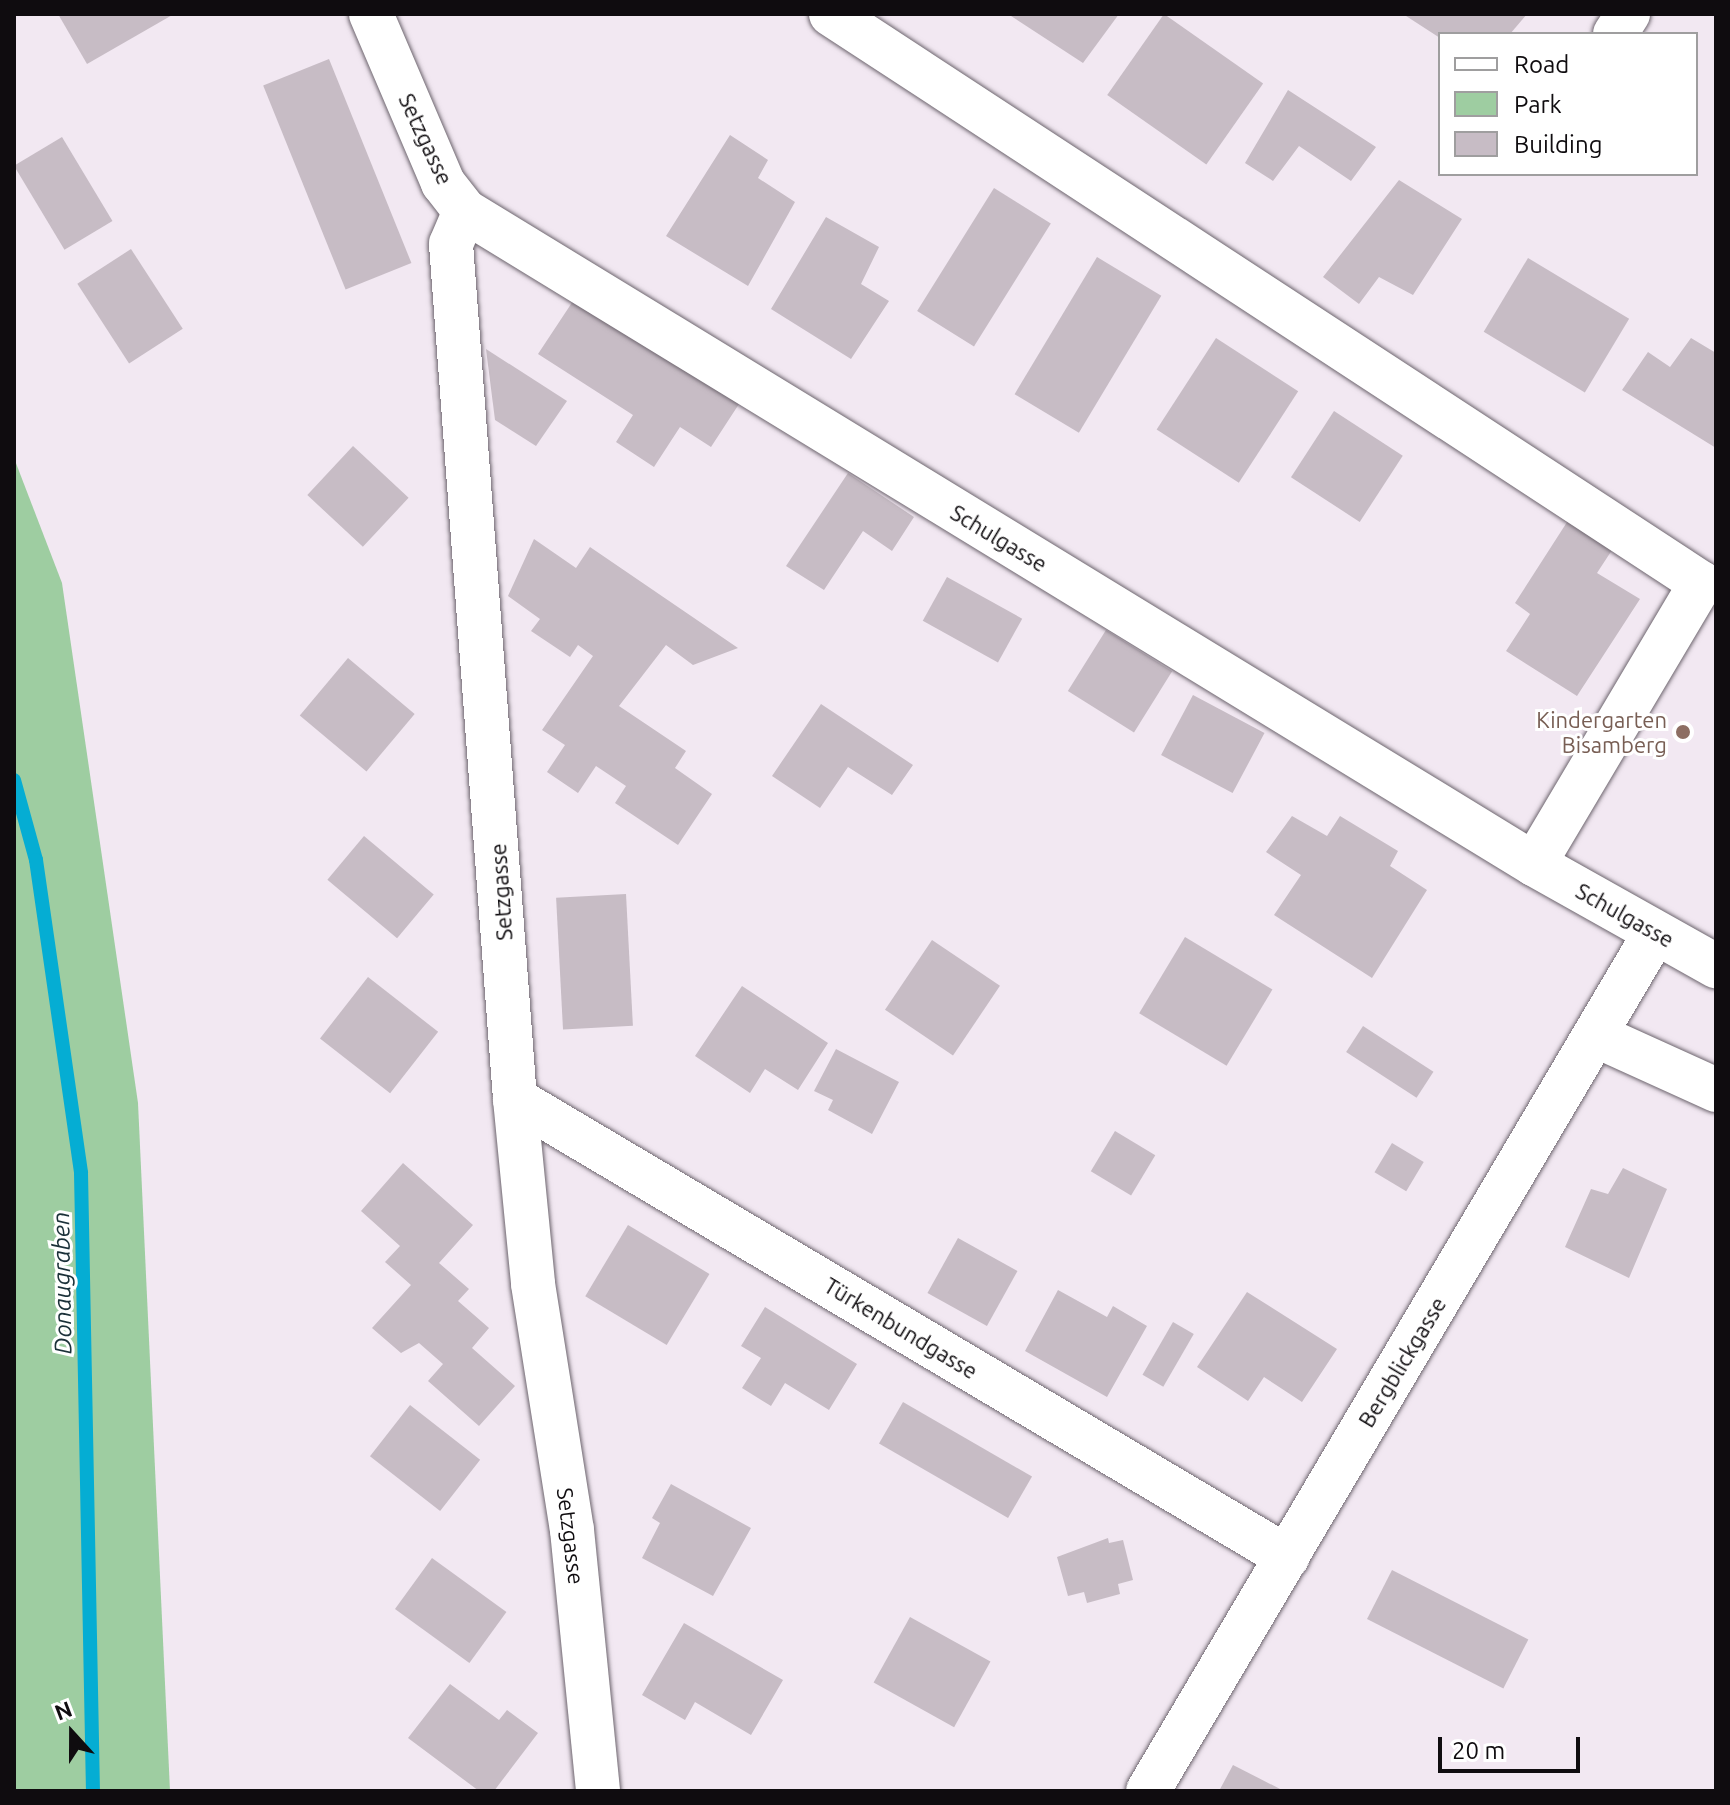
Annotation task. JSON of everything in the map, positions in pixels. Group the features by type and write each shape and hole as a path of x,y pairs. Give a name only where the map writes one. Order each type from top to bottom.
{"street":[{"name":"Setzgasse","path":"371,14 443,183 465,211 451,244 515,1099 533,1284 572,1530 598,1791"},
{"path":"831,14 1709,587 1534,864"},
{"path":"1616,32 1628,14"},
{"name":"Schulgasse","path":"465,211 1534,864 1716,966"},
{"name":"Bergblickgasse","path":"1148,1791 1655,933"},
{"path":"1595,1035 1716,1090"},
{"name":"Türkenbundgasse","path":"515,1099 1287,1557"}],"green space":[{"path":"14,458 62,583 138,1103 170,1791 14,1791"}],"building":[{"path":"58,14 174,14 87,64"},
{"path":"1008,14 1119,14 1083,63"},
{"path":"1164,14 1263,83 1206,164 1107,95"},
{"path":"1403,14 1527,14 1512,32 1438,32 1438,37"},
{"path":"329,59 411,263 346,290 263,86"},
{"path":"1288,90 1376,147 1351,181 1299,146 1273,181 1245,163"},
{"path":"730,135 768,160 758,178 795,202 748,286 666,236"},
{"path":"62,137 112,221 64,250 14,166"},
{"path":"1399,180 1462,219 1413,295 1379,277 1359,304 1323,277"},
{"path":"994,188 1051,224 974,346 917,311"},
{"path":"826,217 879,247 861,284 889,301 851,359 771,309"},
{"path":"131,249 183,329 129,364 77,284"},
{"path":"1097,257 1161,296 1079,433 1015,394"},
{"path":"1528,258 1629,319 1585,392 1484,332"},
{"path":"575,298 739,404 711,447 680,427 654,467 616,442 633,415 538,354"},
{"path":"1216,338 1298,391 1239,483 1157,429"},
{"path":"1691,338 1716,353 1716,448 1622,390 1648,352 1670,367"},
{"path":"486,349 567,401 536,446 495,420"},
{"path":"1334,411 1403,456 1360,522 1291,477"},
{"path":"353,446 409,498 363,547 307,495"},
{"path":"848,473 914,517 892,551 863,531 824,590 786,566"},
{"path":"1569,519 1614,547 1597,573 1640,599 1577,696 1506,651 1530,614 1515,603"},
{"path":"534,539 576,568 590,547 738,648 693,665 666,645 619,706 686,751 675,768 712,794 678,845 615,803 626,786 596,766 578,793 547,772 565,745 542,730 593,656 578,645 570,657 531,631 540,619 508,596"},
{"path":"947,577 1022,619 998,662 923,621"},
{"path":"1106,630 1172,671 1134,732 1068,691"},
{"path":"348,658 415,714 366,771 300,715"},
{"path":"1193,695 1265,733 1233,793 1161,755"},
{"path":"821,704 913,765 892,795 848,767 820,808 772,776"},
{"path":"1292,816 1327,836 1340,816 1398,851 1390,866 1427,890 1372,978 1274,915 1301,875 1266,852"},
{"path":"364,836 434,894 397,938 327,880"},
{"path":"626,894 633,1026 563,1029 556,898"},
{"path":"1185,937 1272,990 1227,1066 1139,1013"},
{"path":"932,940 1000,986 953,1055 885,1010"},
{"path":"368,977 438,1032 390,1093 320,1038"},
{"path":"742,986 828,1043 798,1090 765,1069 750,1093 695,1056"},
{"path":"1363,1026 1433,1072 1417,1098 1346,1052"},
{"path":"836,1049 899,1082 872,1134 828,1110 833,1100 814,1091"},
{"path":"1115,1131 1155,1155 1131,1195 1091,1171"},
{"path":"1392,1143 1424,1162 1406,1191 1374,1172"},
{"path":"403,1163 473,1225 439,1263 469,1289 458,1301 489,1328 472,1348 515,1386 479,1426 428,1381 443,1364 419,1343 401,1353 372,1328 411,1285 385,1262 400,1246 361,1211"},
{"path":"1623,1168 1667,1189 1629,1278 1565,1247 1591,1189 1608,1194"},
{"path":"628,1225 709,1274 667,1345 585,1296"},
{"path":"958,1238 1017,1271 987,1326 927,1293"},
{"path":"1058,1290 1107,1317 1113,1306 1147,1326 1107,1397 1025,1351"},
{"path":"1247,1292 1337,1349 1302,1402 1264,1377 1248,1401 1197,1367"},
{"path":"765,1307 857,1364 829,1410 785,1383 771,1406 742,1388 761,1358 741,1346"},
{"path":"1173,1322 1194,1334 1163,1387 1142,1375"},
{"path":"903,1402 1032,1476 1008,1518 879,1444"},
{"path":"410,1405 480,1460 440,1511 370,1456"},
{"path":"671,1484 751,1528 713,1596 642,1558 660,1523 652,1518"},
{"path":"1108,1538 1109,1543 1123,1540 1133,1580 1118,1584 1120,1594 1087,1603 1084,1592 1068,1596 1057,1557"},
{"path":"432,1558 506,1612 469,1663 395,1609"},
{"path":"1392,1570 1528,1639 1503,1688 1367,1619"},
{"path":"910,1617 990,1662 954,1727 874,1683"},
{"path":"684,1623 783,1680 751,1735 695,1702 685,1720 642,1695"},
{"path":"450,1684 499,1720 507,1710 538,1733 494,1791 479,1791 408,1738"},
{"path":"1233,1765 1284,1791 1219,1791"}],"waterway":[{"name":"Donaugraben","path":"14,780 36,860 81,1173 93,1791"}],"place":[{"name":"Kindergarten Bisamberg","path":"1683,732"}]}
